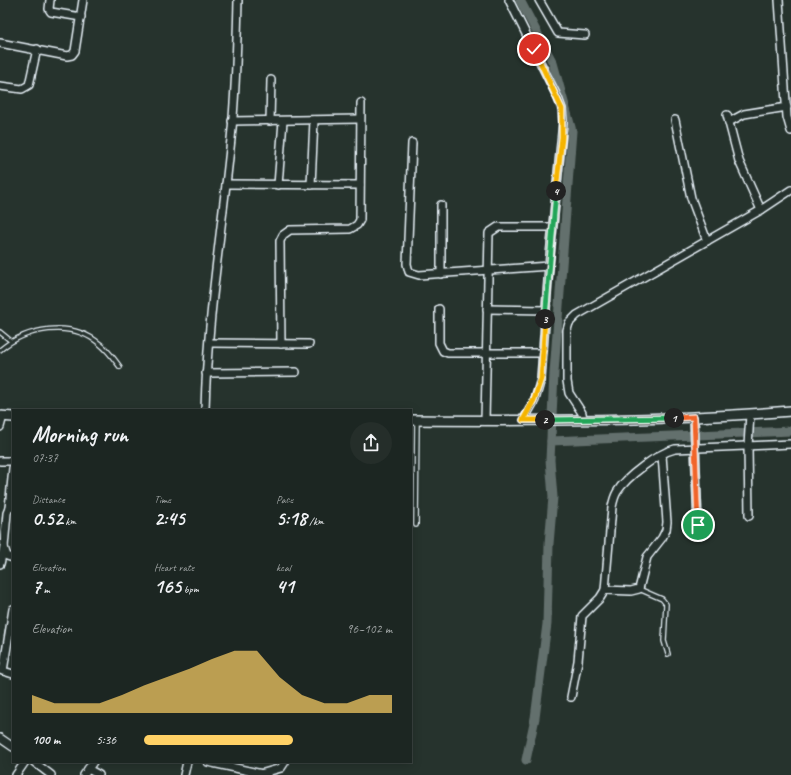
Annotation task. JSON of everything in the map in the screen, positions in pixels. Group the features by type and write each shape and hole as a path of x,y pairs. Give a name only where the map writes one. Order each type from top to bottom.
{"street":[{"path":"50,0 49,9 51,12 80,17"},
{"path":"0,43 67,56 72,55 75,50 83,0"},
{"path":"205,409 206,373 232,121 238,0"},
{"path":"509,0 550,80 562,109 562,137 552,226 545,310 544,352 538,391 526,420"},
{"path":"539,0 558,33 585,35"},
{"path":"779,0 787,107 791,131"},
{"path":"0,86 22,89 29,85 37,49"},
{"path":"270,80 270,121"},
{"path":"281,344 281,238 290,230 350,229 355,227 360,220 361,103"},
{"path":"761,210 741,168 728,119 744,114 787,107"},
{"path":"232,121 360,119"},
{"path":"311,185 314,120"},
{"path":"674,120 692,198 707,241"},
{"path":"278,185 283,121"},
{"path":"412,143 407,268 413,274 441,274 549,266"},
{"path":"226,184 360,185"},
{"path":"583,418 582,413 568,388 566,337 570,323 577,315 761,210 791,190"},
{"path":"441,274 442,205"},
{"path":"486,421 488,237 491,230 498,227 552,226"},
{"path":"439,309 439,343 443,351 448,353 544,352"},
{"path":"487,310 545,310"},
{"path":"209,343 309,344"},
{"path":"206,373 296,372"},
{"path":"414,420 486,421 694,417 791,411"},
{"path":"749,516 748,426 750,414"},
{"path":"0,427 2,416 12,417"},
{"path":"694,417 698,525"},
{"path":"571,697 578,661 582,616 600,598 605,590 613,499 620,488 629,478 662,455 675,449 791,444"},
{"path":"605,590 631,591 638,589 647,557 666,530 667,522 662,455"},
{"path":"0,461 12,461"},
{"path":"0,564 9,531 7,513 11,508 12,488"},
{"path":"4,547 7,556 12,558"},
{"path":"12,614 1,671 12,674"},
{"path":"0,632 8,634"},
{"path":"0,738 12,746"},
{"path":"16,775 24,763"},
{"path":"35,763 51,775"},
{"path":"92,763 86,772 99,775"},
{"path":"184,775 187,763"},
{"path":"213,763 264,774 281,768 284,763"}],"lane":[{"path":"0,350 11,341 31,333 67,329 84,334 99,343 120,367"},
{"path":"0,332 11,341"},
{"path":"414,420 416,525"},
{"path":"638,589 662,599 666,604 664,641 668,654"}],"waterway":[{"path":"520,0 553,63 572,131 554,373 550,460 553,497 549,544 547,624 535,718 526,760"},
{"path":"551,441 791,431"}],"route":[{"path":"534,49 558,98 562,109 563,122 555,196 541,379 538,391 523,420 694,417 698,525"}]}
